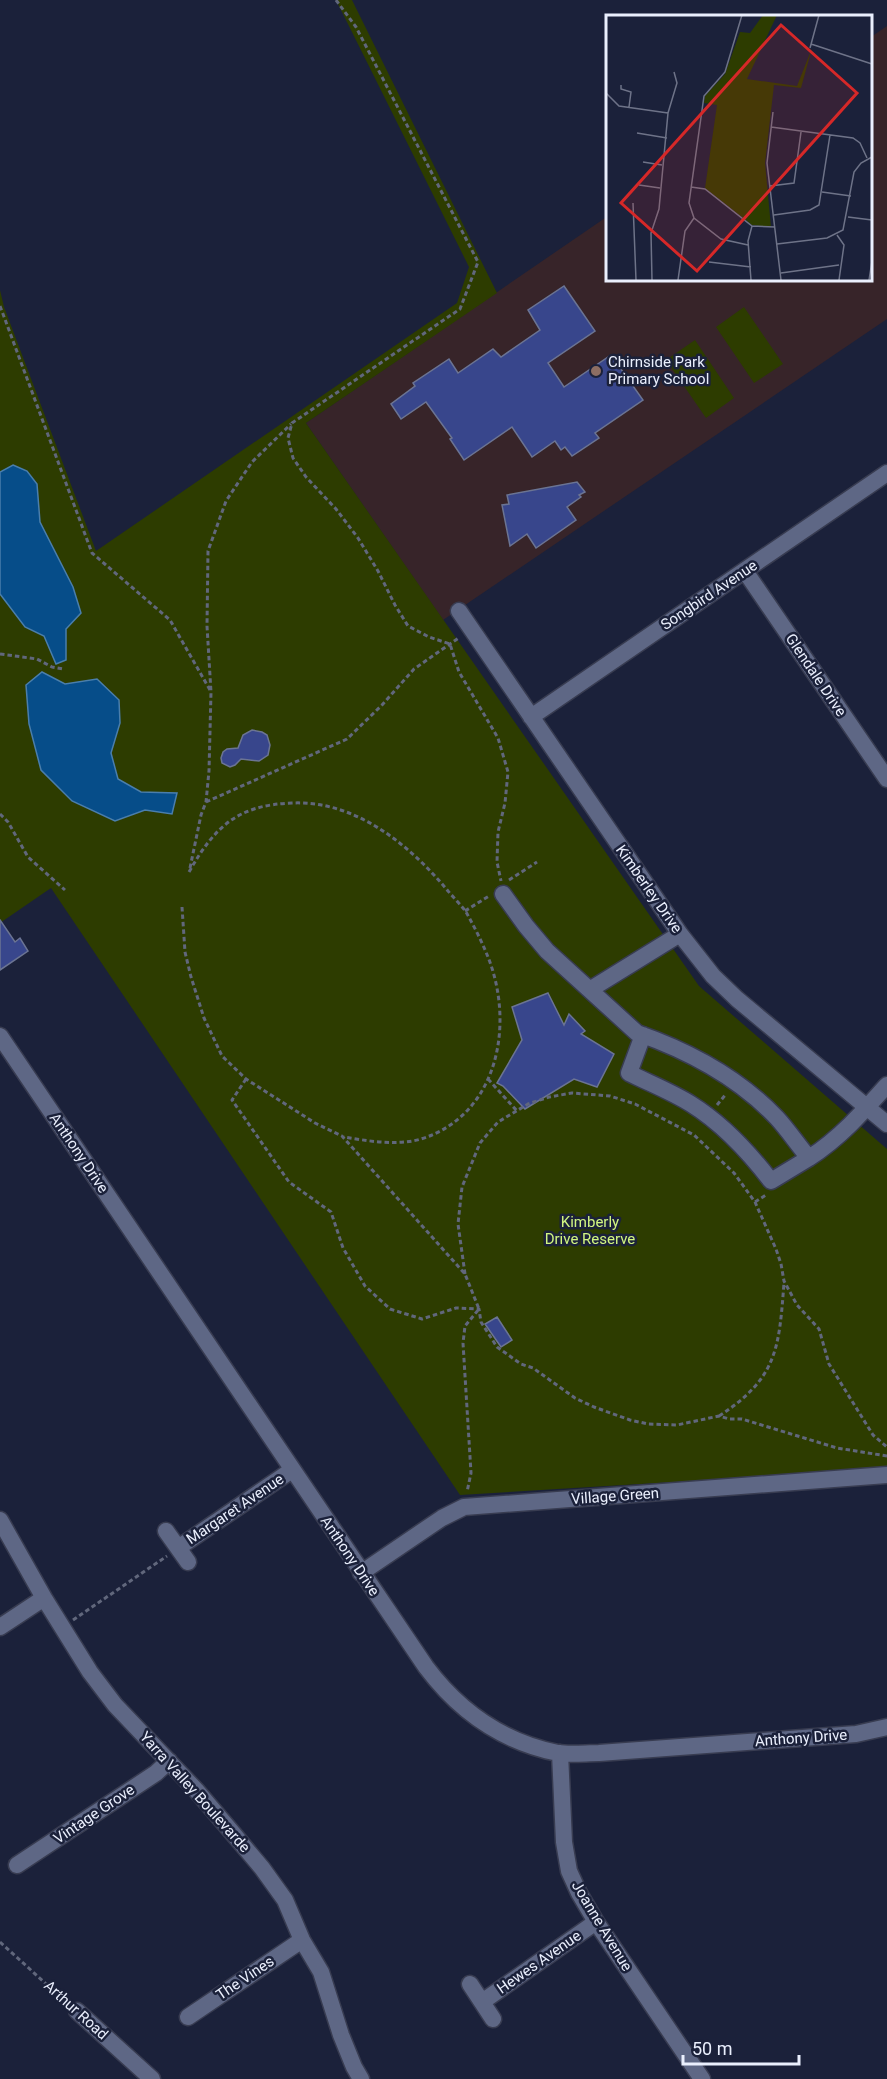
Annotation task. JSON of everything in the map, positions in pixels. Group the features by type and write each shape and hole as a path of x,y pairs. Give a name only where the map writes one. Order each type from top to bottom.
{"street":[{"name":"Songbird Avenue","path":"531,717 887,473"},
{"name":"Glendale Drive","path":"745,571 887,779"},
{"name":"Kimberley Drive","path":"459,611 680,934 713,976 737,999 887,1124"},
{"path":"500,889 547,951 637,1033 694,1056 736,1082 777,1119 808,1158"},
{"path":"591,989 680,934"},
{"path":"643,1035 629,1073 699,1110 731,1135 750,1154 771,1181 831,1144 887,1085"},
{"name":"Anthony Drive","path":"0,1036 426,1667 440,1686 476,1719 512,1738 560,1753 599,1753 856,1734 887,1726"},
{"name":"Margaret Avenue","path":"178,1548 292,1470"},
{"name":"Village Green","path":"361,1573 442,1518 464,1507 887,1475"},
{"name":"Yarra Valley Boulevarde","path":"0,1520 44,1598 90,1672 115,1705 196,1790 262,1868 285,1900 302,1940 321,1972 341,2035 361,2079"},
{"name":"Margaret Avenue","path":"166,1531 188,1563"},
{"path":"0,1627 44,1598"},
{"name":"Joanne Avenue","path":"560,1753 564,1842 569,1871 596,1922 702,2079"},
{"name":"Vintage Grove","path":"17,1865 156,1773 169,1761"},
{"name":"Hewes Avenue","path":"482,2002 596,1922"},
{"name":"The Vines","path":"188,2017 302,1940"},
{"name":"Hewes Avenue","path":"470,1984 494,2019"},
{"name":"Arthur Road","path":"77,2011 152,2079"}],"path":[{"path":"182,907 185,952 204,1018 222,1056 246,1079 315,1123 342,1136 382,1142 420,1140 443,1130 475,1103 488,1079 500,1038 498,1001 488,958 465,911 416,856 387,833 365,821 327,806 315,803 271,804 247,810 217,831 189,872 201,815 207,802 211,692 207,626 208,551 226,501 252,462 292,423 460,309 478,262 356,27 336,0"},
{"path":"0,306 92,553 170,620 211,692"},
{"path":"292,423 288,438 293,458 306,477 336,509 358,538 408,626 429,637 450,644"},
{"path":"207,802 347,739 414,669 472,630"},
{"path":"450,644 459,672 498,738 508,772 506,802 498,832 497,862 500,889"},
{"path":"0,654 37,659 52,667 63,669"},
{"path":"0,814 8,822 28,856 65,890"},
{"path":"465,911 537,862"},
{"path":"246,1079 232,1100 289,1182 331,1212 343,1248 365,1286 390,1309 422,1319 456,1308 479,1309"},
{"path":"488,1079 517,1111"},
{"path":"572,1093 610,1096 635,1104 694,1135 734,1173 755,1202 781,1264 784,1281 780,1336 766,1372 754,1389 739,1403 719,1416 677,1425 648,1424 630,1420 575,1398 533,1368 521,1364 497,1347 481,1322 479,1309 465,1274 458,1224 462,1187 480,1143 498,1122 528,1104 572,1093"},
{"path":"342,1136 465,1274"},
{"path":"784,1281 797,1305 819,1329 829,1364 873,1435 887,1447"},
{"path":"464,1507 471,1473 463,1343 465,1326 479,1309"},
{"path":"719,1416 742,1419 837,1448 887,1456"},
{"path":"62,1628 178,1548"},
{"name":"Arthur Road","path":"0,1942 77,2011"}],"shaded area":[{"name":"Chirnside Park Primary School","path":"887,26 887,319 443,620 306,423 606,217 606,280 872,280 872,36"}],"green space":[{"name":"Kimberly Drive Reserve","path":"336,0 352,0 497,293 306,423 699,986 887,1149 887,1469 460,1495 51,888 0,923 0,290 4,307 96,551 457,303 469,267"},
{"path":"744,307 783,364 754,383 716,327"},
{"path":"695,340 734,398 706,418 666,360"}],"water":[{"path":"13,465 27,471 37,484 40,522 73,587 81,613 66,629 66,660 56,664 44,636 25,627 0,594 0,472"},
{"path":"42,672 65,684 97,679 119,700 120,723 111,753 118,779 141,792 177,793 172,814 145,810 115,821 72,801 41,770 29,724 26,685"}],"building":[{"path":"564,286 595,331 548,363 564,387 611,355 643,400 595,433 599,438 572,456 565,447 561,450 555,441 532,457 512,427 464,460 450,439 452,438 426,402 401,419 391,404 415,386 413,383 449,359 458,373 493,349 501,357 540,330 528,310"},
{"path":"577,482 585,492 567,507 576,520 536,548 527,534 510,546 502,505 509,504 507,495"},
{"path":"252,730 267,735 270,745 268,755 259,761 241,759 230,767 222,763 223,752 227,749 238,748 243,735"},
{"path":"0,920 15,942 20,938 28,951 0,970"},
{"path":"548,993 564,1025 569,1014 585,1031 581,1034 614,1054 597,1087 574,1079 525,1109 503,1086 497,1083 522,1040 512,1007"},
{"path":"497,1317 512,1340 501,1347 485,1324"}],"place":[{"name":"Chirnside Park Primary School","path":"596,371"}]}
